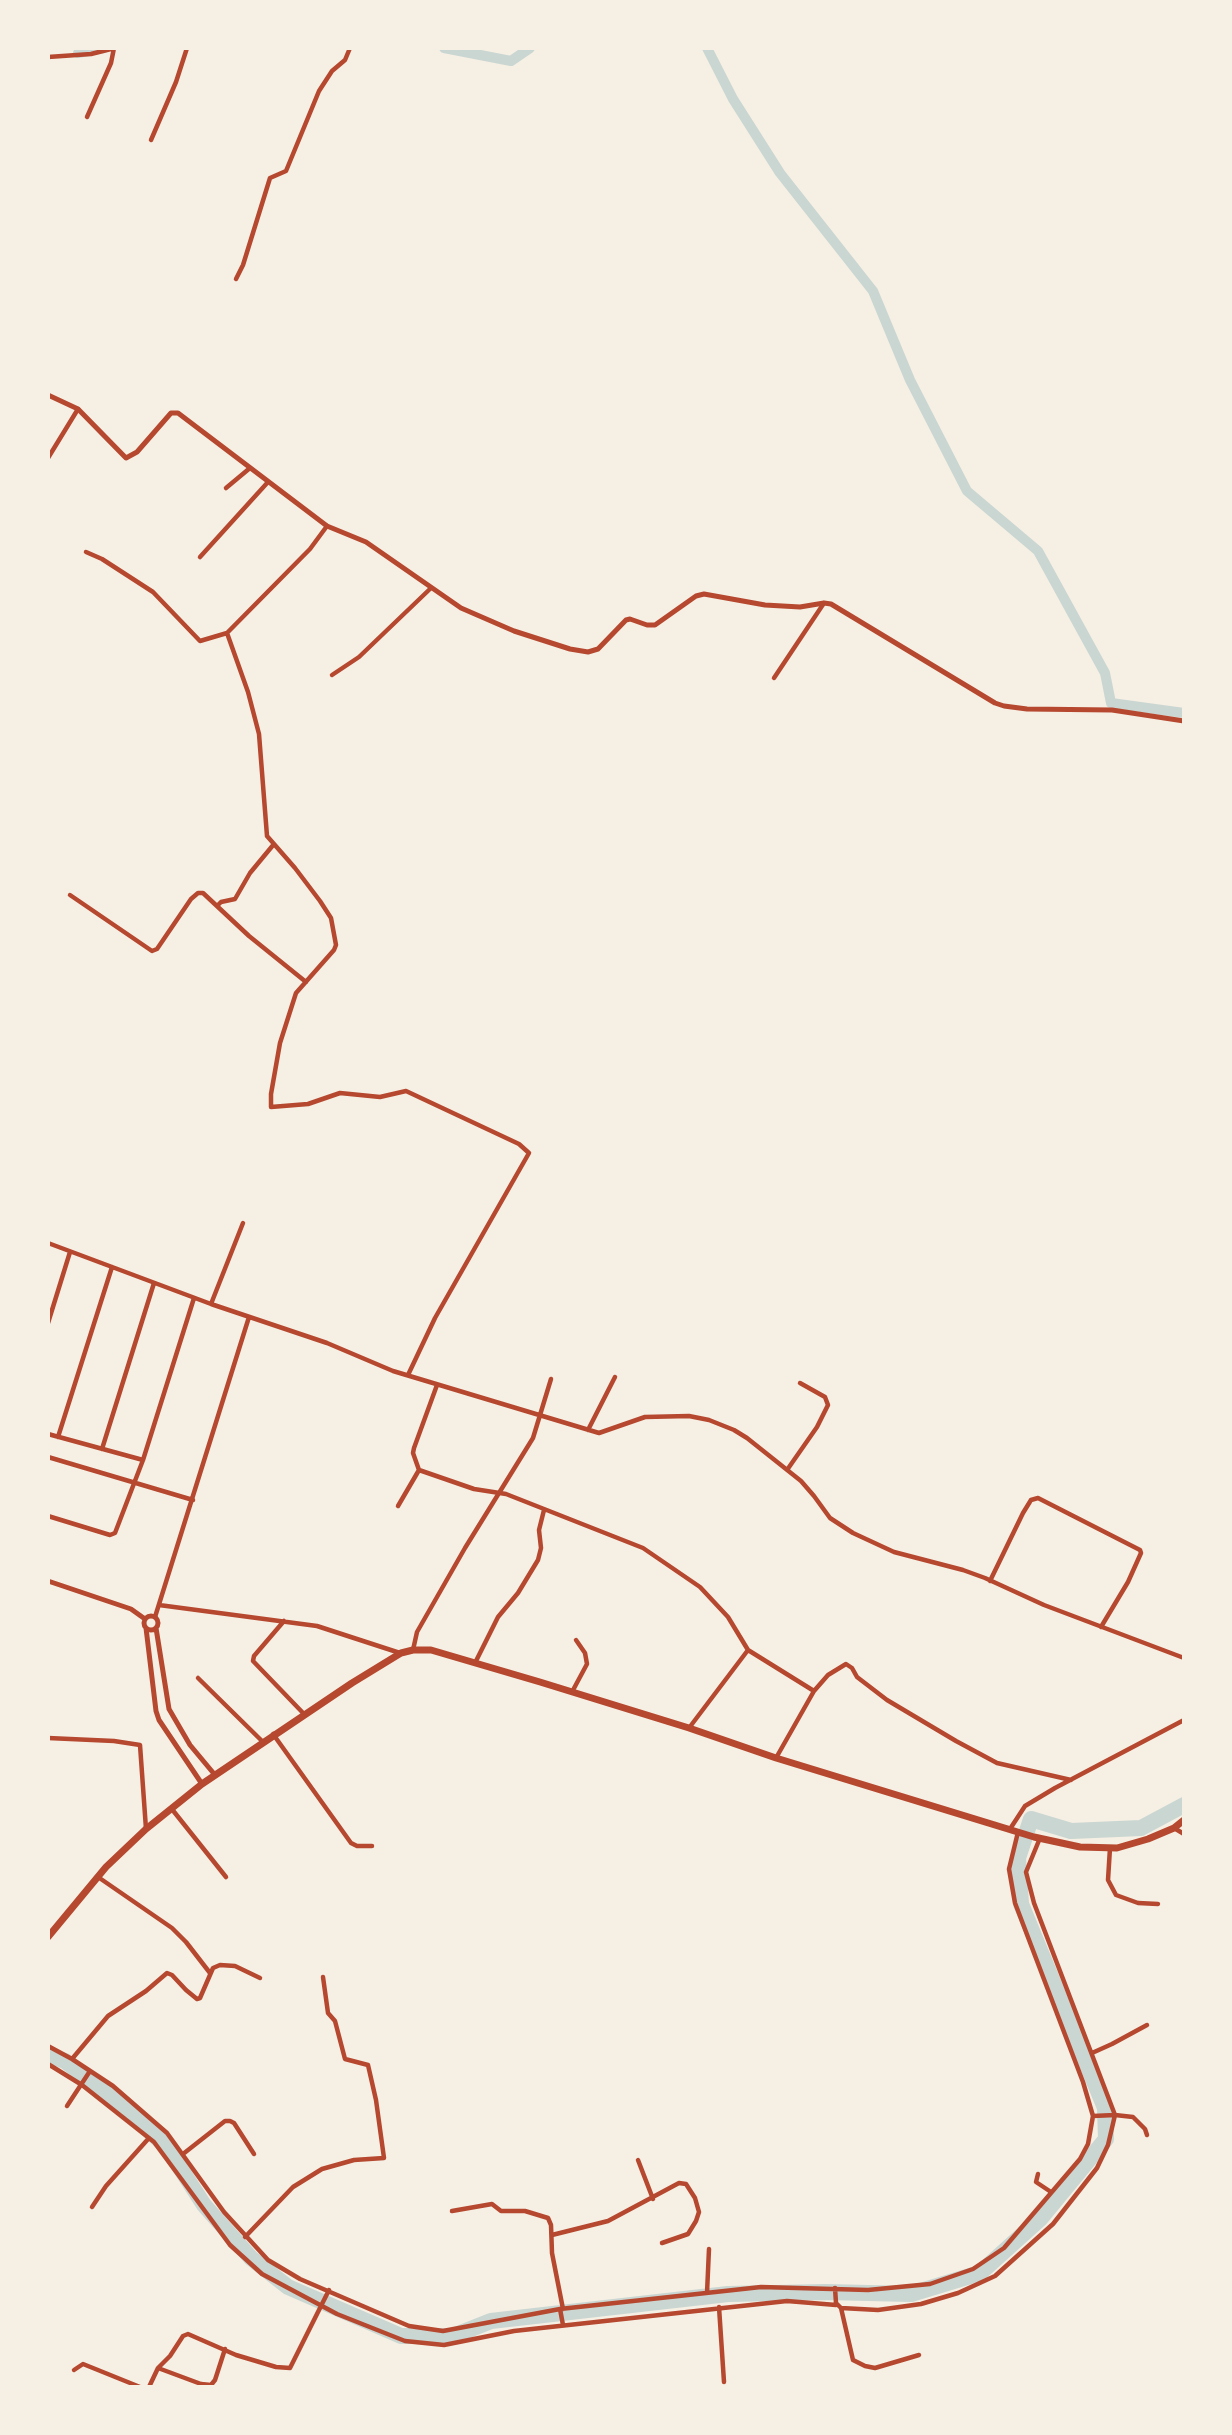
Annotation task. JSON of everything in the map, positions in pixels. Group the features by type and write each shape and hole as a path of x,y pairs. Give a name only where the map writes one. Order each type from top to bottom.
{"main road":[{"path":"48,1937 98,1877 146,1829 171,1808 273,1734 401,1653 412,1650 431,1650 689,1728 776,1758 1037,1837 1080,1847 1110,1848 1148,1839 1174,1828 1184,1820"}],"street":[{"path":"48,57 91,54 115,48 111,63 87,117"},
{"path":"150,140 176,82 187,48"},
{"path":"236,279 243,265 270,178 286,171 319,91 332,71 345,60 351,48"},
{"path":"48,395 78,409 126,458 137,452 175,411 327,526 366,542 461,608 487,621 541,640 588,652 603,645 626,620 630,619 647,626 655,625 696,596 704,594 780,606 800,607 825,603 831,604 995,703 1004,706 1028,709 1112,710 1184,720"},
{"path":"48,458 78,409"},
{"path":"226,488 250,468"},
{"path":"200,557 268,482"},
{"path":"86,552 102,559 153,592 200,641 227,633 310,549 327,526"},
{"path":"332,675 359,657 431,588"},
{"path":"774,678 825,603"},
{"path":"227,633 260,734 267,836 295,868 331,918 336,945 296,993 280,1043 271,1094 271,1107 308,1104 340,1094 380,1096 406,1091 519,1144 529,1153 435,1318 408,1375"},
{"path":"218,905 235,899 250,873 274,844"},
{"path":"70,895 152,951 157,949 195,894 202,893 218,905 249,936 306,982"},
{"path":"211,1304 243,1223"},
{"path":"48,1243 194,1298 327,1343 376,1364 436,1385 588,1430 603,1432 645,1417 689,1416 709,1420 747,1438 787,1470 814,1496 830,1518 853,1533 894,1552 963,1570 1044,1605 1184,1658"},
{"path":"48,1323 70,1252"},
{"path":"58,1437 112,1268"},
{"path":"102,1449 154,1283"},
{"path":"48,1516 113,1535 143,1460 194,1298"},
{"path":"215,1775 190,1745 169,1709 156,1628 158,1624 155,1617 249,1317"},
{"path":"588,1430 615,1377"},
{"path":"412,1650 417,1632 533,1438 551,1379"},
{"path":"787,1470 817,1427 828,1405 825,1397 800,1383"},
{"path":"419,1470 413,1454 414,1448 436,1385"},
{"path":"48,1434 143,1460"},
{"path":"48,1457 193,1500"},
{"path":"419,1470 474,1489 499,1494 643,1548 689,1578 728,1617 748,1650 814,1691"},
{"path":"398,1506 419,1470"},
{"path":"990,1581 1023,1513 1031,1500 1038,1498 1140,1550 1141,1553 1128,1582 1101,1627"},
{"path":"475,1663 498,1617 518,1593 538,1560 541,1548 539,1530 544,1510"},
{"path":"48,1581 130,1609 145,1619 154,1701 159,1720 202,1784"},
{"path":"159,1605 317,1626 401,1653"},
{"path":"145,1619 155,1617"},
{"path":"284,1621 254,1656 253,1661 304,1714"},
{"path":"146,1628 151,1630 156,1628"},
{"path":"572,1692 587,1664 585,1653 576,1640"},
{"path":"689,1728 748,1650"},
{"path":"776,1758 814,1691 828,1675 846,1664 852,1668 857,1677 887,1700 987,1758 997,1763 1071,1780"},
{"path":"198,1678 263,1742"},
{"path":"1010,1829 1025,1806 1184,1720"},
{"path":"273,1734 351,1843 357,1846 372,1846"},
{"path":"48,1738 114,1741 140,1745 146,1829"},
{"path":"171,1808 226,1877"},
{"path":"1174,1828 1184,1834"},
{"path":"48,2046 90,2071 153,2120 183,2154 245,2237 268,2260 284,2271 328,2292 409,2326 449,2330 501,2318 761,2287 835,2290 930,2284 973,2269 1004,2248 1080,2158 1088,2144 1095,2116 1015,1903 1009,1869 1021,1832"},
{"path":"48,2064 84,2082 149,2138 164,2153 230,2245 262,2274 322,2306 405,2341 434,2346 466,2342 514,2331 787,2301 878,2310 921,2304 958,2294 995,2276 1053,2224 1097,2168 1108,2145 1112,2115 1092,2053 1028,1882 1026,1872 1037,1837"},
{"path":"1110,1848 1108,1880 1116,1895 1138,1903 1158,1904"},
{"path":"98,1877 172,1928 210,1973"},
{"path":"72,2059 108,2016 146,1991 163,1976 171,1974 197,1999 200,1998 213,1968 227,1964 260,1977"},
{"path":"245,2237 293,2187 322,2169 354,2160 384,2158 369,2066 364,2062 350,2062 345,2059 335,2021 328,2013 322,1977"},
{"path":"1092,2053 1147,2025"},
{"path":"67,2106 90,2071"},
{"path":"1095,2116 1133,2117 1145,2129 1147,2135"},
{"path":"183,2154 225,2121 234,2124 254,2154"},
{"path":"92,2207 101,2192 149,2138"},
{"path":"638,2160 653,2199"},
{"path":"1038,2174 1036,2182 1051,2192"},
{"path":"552,2235 608,2221 653,2199 679,2183 686,2184 695,2198 699,2212 688,2234 662,2243"},
{"path":"452,2211 492,2204 501,2211 530,2212 548,2218 563,2325"},
{"path":"707,2293 709,2249"},
{"path":"835,2290 853,2360 875,2368 919,2355"},
{"path":"149,2387 158,2368 185,2334 208,2341 236,2355 288,2369 328,2292"},
{"path":"719,2307 724,2382"},
{"path":"158,2368 201,2384 212,2385 225,2349"},
{"path":"74,2370 81,2365 86,2365 140,2387"}],"waterway":[{"path":"78,53 104,48"},
{"path":"444,48 511,61 530,48"},
{"path":"707,48 733,99 780,173 873,291 910,380 967,491 1038,551 1105,673 1111,703 1184,713"},
{"path":"48,2055 65,2061 120,2104 166,2146 204,2205 251,2258 288,2287 401,2336 453,2336 491,2321 728,2294 826,2292 911,2294 980,2273 1041,2218 1106,2139 1105,2108 1021,1904 1018,1858 1031,1819 1071,1831 1141,1828 1184,1805"}]}
